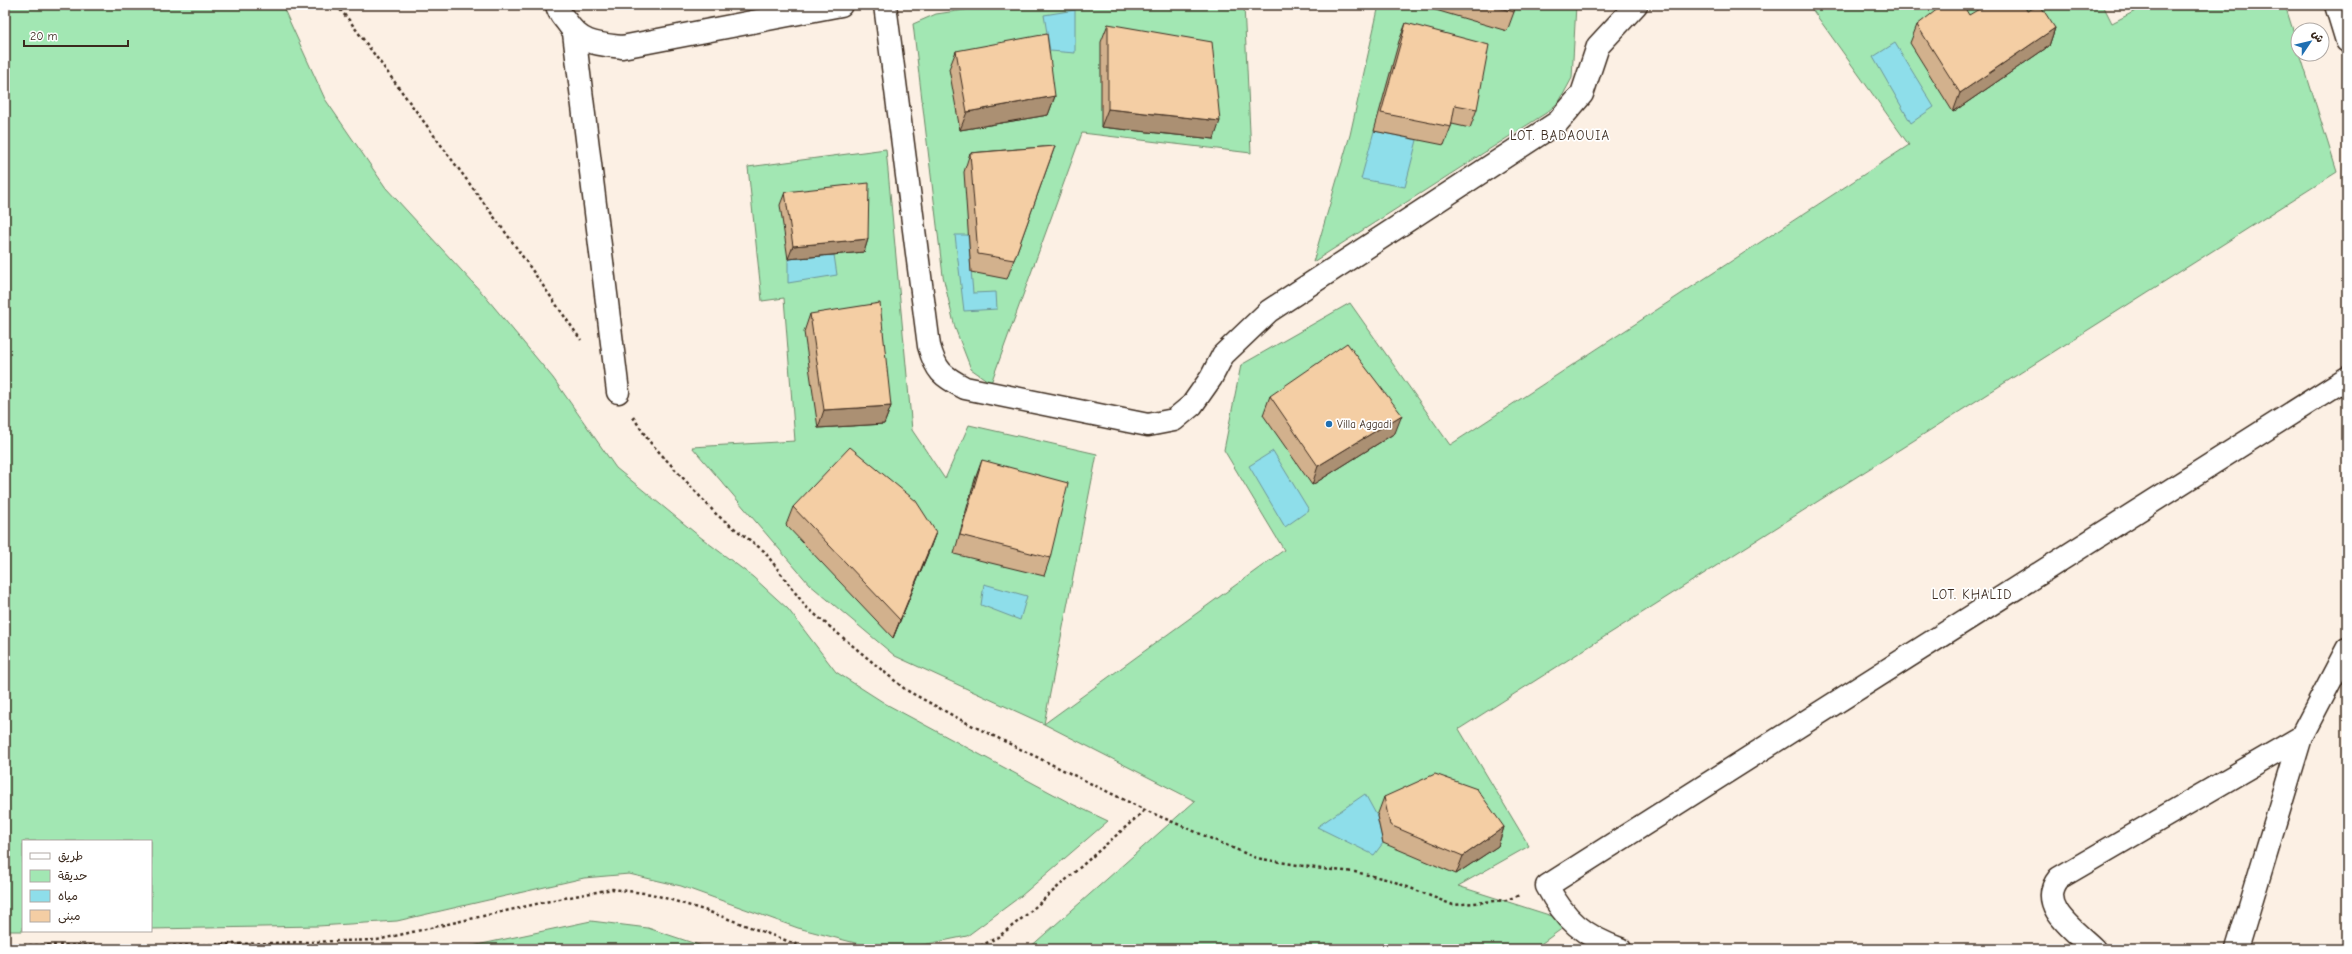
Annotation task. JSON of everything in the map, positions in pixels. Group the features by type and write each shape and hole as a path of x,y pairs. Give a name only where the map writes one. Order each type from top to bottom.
{"street":[{"path":"557,5 558,11 574,33 592,44 622,48 841,5"},
{"path":"885,5 928,338 934,364 945,377 965,388 1148,425 1174,420 1192,405 1211,378 1223,355 1270,311 1558,122 1582,94 1598,46 1636,5"},
{"path":"2336,5 2347,41"},
{"path":"574,33 618,392"},
{"path":"1620,949 1596,940 1571,922 1557,905 1547,886 2347,378"},
{"path":"2237,949 2301,737 2347,649"},
{"path":"2094,949 2056,912 2051,894 2053,885 2059,878 2301,737"}],"path":[{"path":"336,5 349,20 512,240 582,342"},
{"path":"618,392 649,440 717,515 764,551 806,606 906,690 965,722 1145,810 1256,858 1322,870 1355,872 1390,880 1453,906 1506,900 1547,886"},
{"path":"975,949 998,937 1025,916 1145,810"},
{"path":"5,946 167,946 377,940 554,900 612,889 652,894 700,908 809,949"}],"green space":[{"path":"5,5 282,5 325,99 386,188 484,295 553,378 616,468 699,536 753,577 788,609 836,672 886,704 1070,803 1108,821 1021,896 967,936 903,949 878,949 798,928 681,886 629,874 584,878 397,921 318,926 152,929 152,840 22,840 22,931 5,931"},
{"path":"999,5 1244,5 1251,153 1082,133 991,383 971,369 955,328 943,276 913,24 936,14"},
{"path":"1379,5 1576,5 1572,78 1559,102 1546,113 1313,262 1350,135"},
{"path":"1809,5 2103,5 2112,23 2147,5 2285,5 2290,22 2290,62 2303,62 2337,172 1459,729 1529,846 1458,886 1571,922 1534,949 1028,949 1195,801 1044,724 1284,550 1224,450 1241,365 1350,303 1450,445 1909,145"},
{"path":"886,149 912,430 945,479 969,425 1097,454 1044,724 895,656 809,584 692,447 795,441 784,298 762,301 748,167"},
{"path":"591,921 648,928 711,949 458,949"}],"water":[{"path":"1075,10 1075,53 1050,51 1044,15"},
{"path":"1895,43 1934,107 1911,123 1873,57"},
{"path":"1374,131 1417,140 1405,187 1361,179"},
{"path":"955,235 968,235 973,293 996,292 997,309 964,311"},
{"path":"834,255 837,275 788,283 788,259"},
{"path":"1273,451 1309,510 1285,527 1249,466"},
{"path":"984,584 1027,596 1020,620 981,605"},
{"path":"1365,794 1377,816 1383,843 1374,855 1317,827"}],"building":[{"path":"1489,5 1515,5 1514,12"},
{"path":"1943,5 1963,5 1969,15 1986,5 2024,5 2027,11 2040,5 2055,28 1960,93 1917,25"},
{"path":"1406,23 1489,45 1477,109 1455,105 1451,127 1381,113"},
{"path":"1108,24 1212,42 1220,121 1108,109"},
{"path":"1047,34 1055,96 967,112 956,51"},
{"path":"1055,146 1014,260 978,254 970,153"},
{"path":"869,183 868,239 793,246 785,192"},
{"path":"880,303 891,406 824,410 810,314"},
{"name":"Villa Aggadi","path":"1347,343 1402,415 1318,466 1270,396"},
{"path":"850,447 916,501 936,532 900,620 793,507"},
{"path":"982,460 1068,483 1050,558 960,535"},
{"path":"1435,774 1477,789 1504,827 1463,856 1390,825 1384,797"}],"place":[{"name":"Villa Aggadi","path":"1329,424"}],"district":[{"name":"LOT. BADAOUIA","path":"1560,135"},
{"name":"LOT. KHALID","path":"1972,594"}]}
